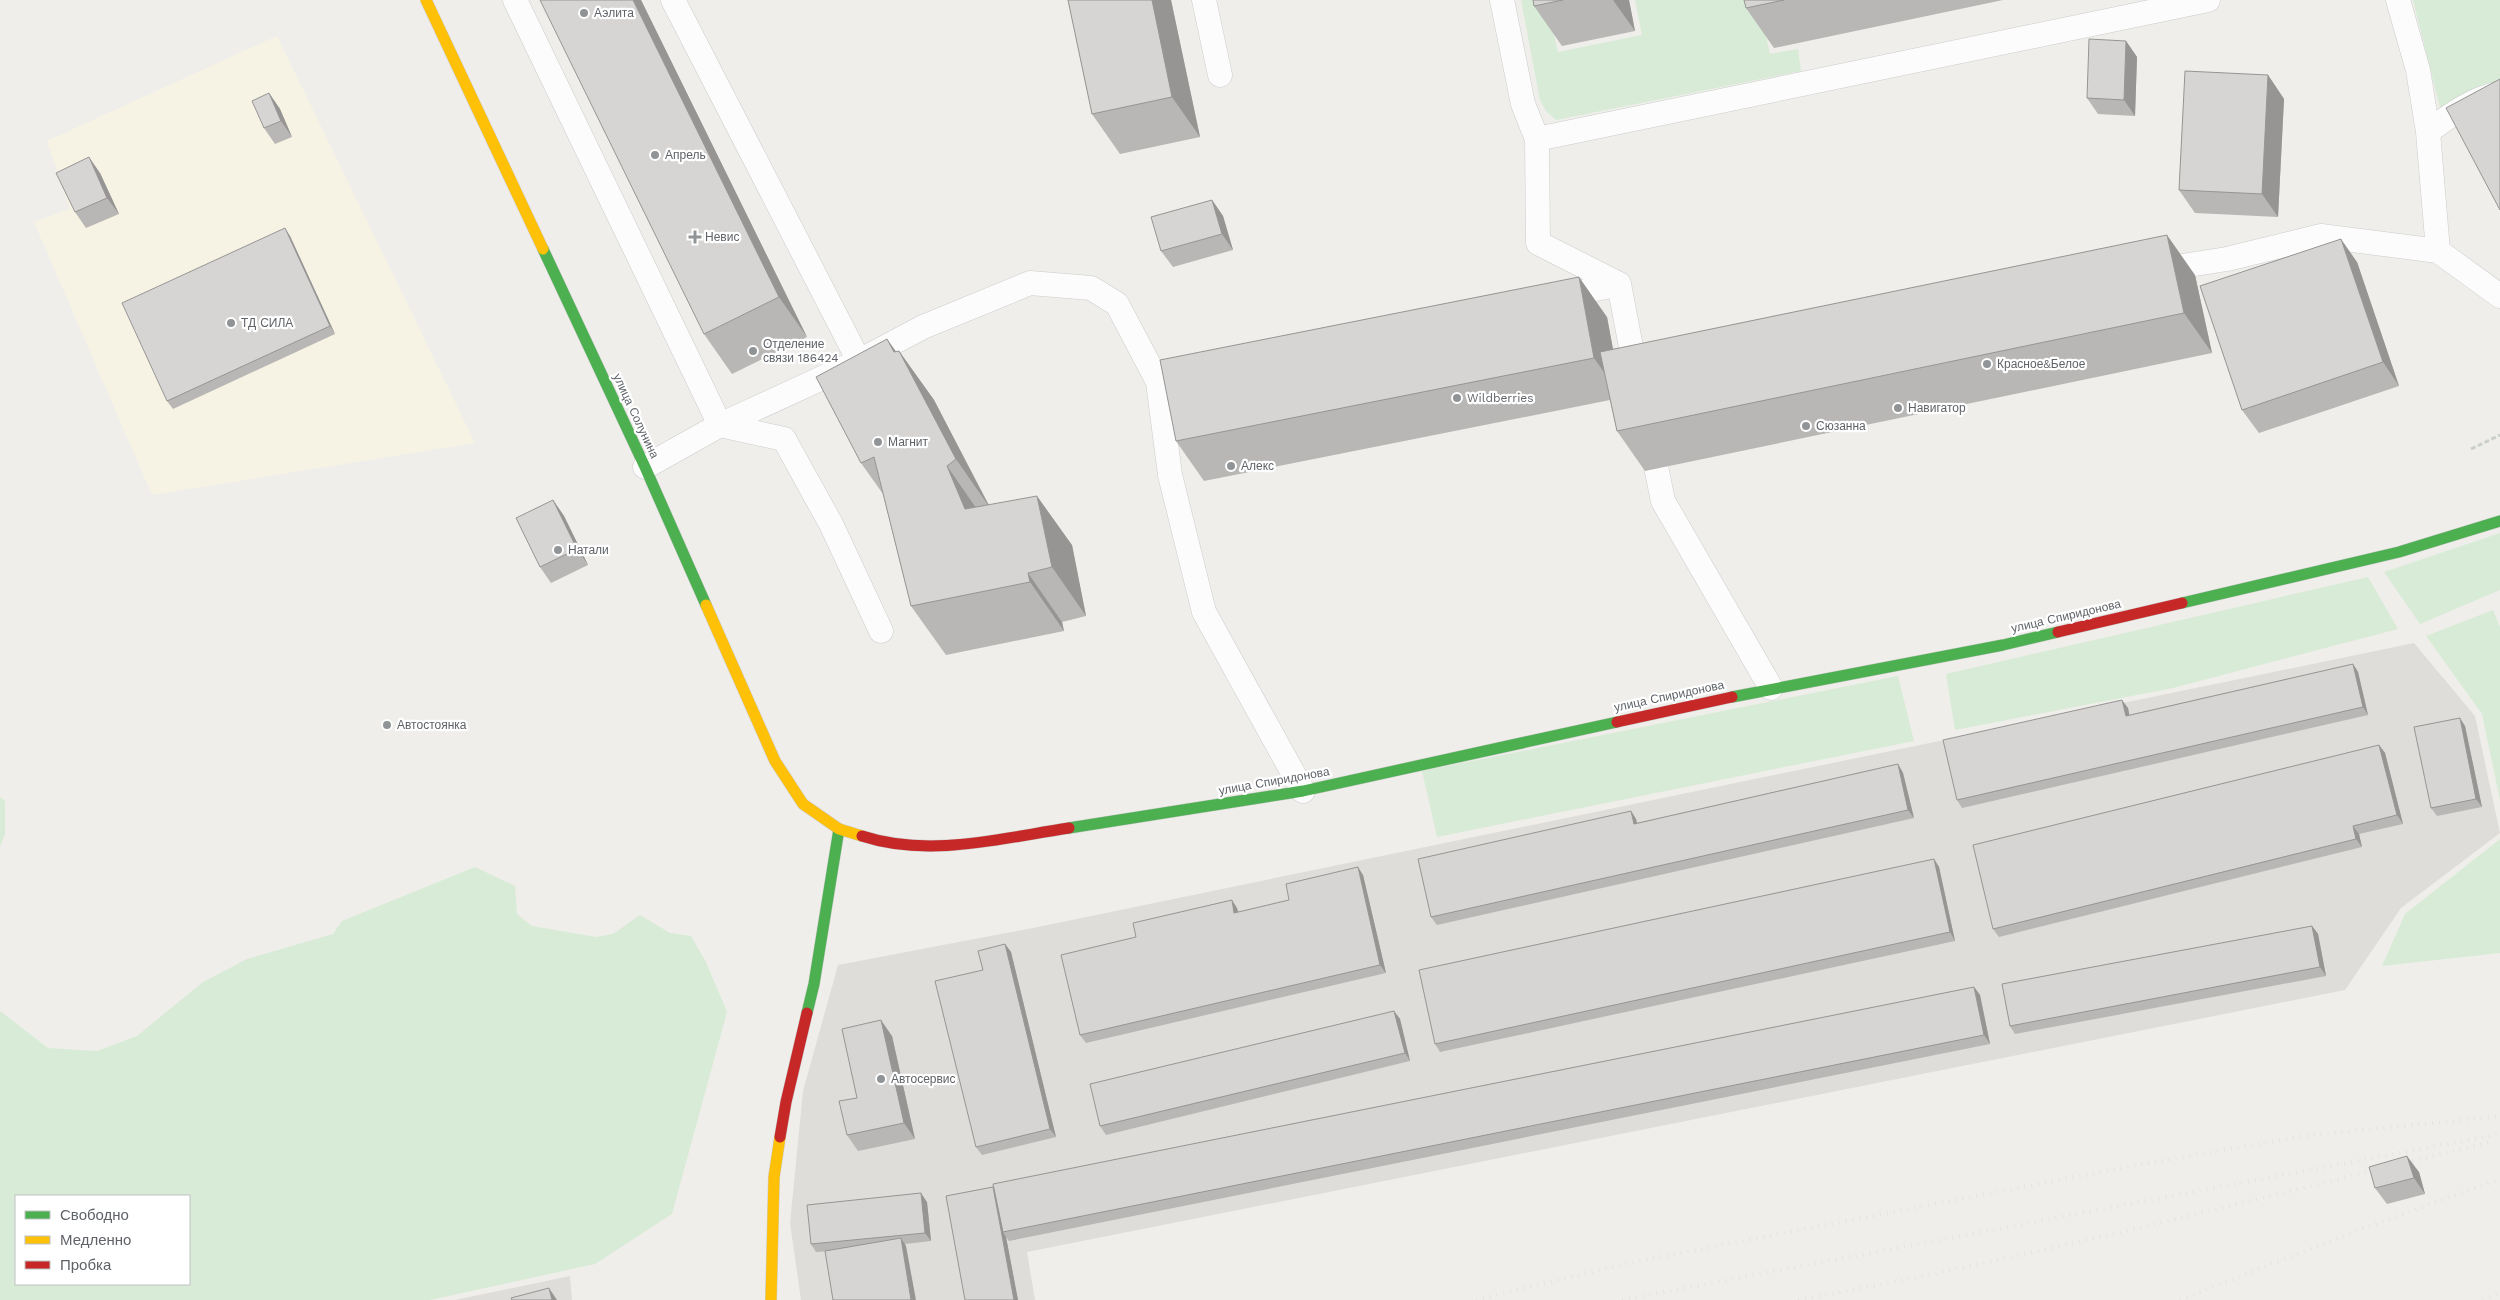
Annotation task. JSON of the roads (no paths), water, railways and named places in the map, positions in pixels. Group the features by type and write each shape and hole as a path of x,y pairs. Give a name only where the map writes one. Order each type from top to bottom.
{"street":[{"name":"улица Солунина","path":"426,0 645,467 775,761 803,804 838,828"},
{"name":"улица Спиридонова","path":"838,828 886,844 952,846 1304,791 1771,688 2003,645 2399,552 2500,521"},
{"path":"771,1300 774,1177 786,1102 814,984 838,828"}],"lane":[{"path":"515,0 720,425"},
{"path":"673,0 859,361"},
{"path":"1204,0 1220,75"},
{"path":"1502,0 1524,104 1537,138 1538,243 1619,284 1641,350 1643,408 1664,501 1771,688"},
{"path":"1537,138 2208,0"},
{"path":"2398,0 2418,70 2428,132 2438,251"},
{"path":"2428,132 2458,110 2488,96 2500,93"},
{"path":"2139,273 2227,259 2321,236 2438,251 2500,296"},
{"path":"645,467 720,425 859,361 923,327 1030,283 1091,288 1117,304 1167,380 1170,475 1204,612 1304,791"},
{"path":"1535,302 1619,284"},
{"path":"720,425 784,439 832,524 881,631"}],"railway":[{"path":"1476,1300 1629,1263 2137,1165 2304,1136 2500,1116"},
{"path":"1622,1300 2500,1134"},
{"path":"1798,1300 2059,1246 2490,1142"},
{"path":"2180,1300 2353,1232 2500,1179"},
{"path":"2483,1300 2500,1293"}],"place":[{"name":"Аэлита","path":"584,13"},
{"name":"Апрель","path":"655,155"},
{"name":"Невис","path":"695,237"},
{"name":"ТД СИЛА","path":"231,323"},
{"name":"Отделение связи 186424","path":"753,351"},
{"name":"Красное&Белое","path":"1987,364"},
{"name":"Wildberries","path":"1457,398"},
{"name":"Навигатор","path":"1898,408"},
{"name":"Сюзанна","path":"1806,426"},
{"name":"Магнит","path":"878,442"},
{"name":"Алекс","path":"1231,466"},
{"name":"Натали","path":"558,550"},
{"name":"Автостоянка","path":"387,725"},
{"name":"Автосервис","path":"881,1079"}]}
